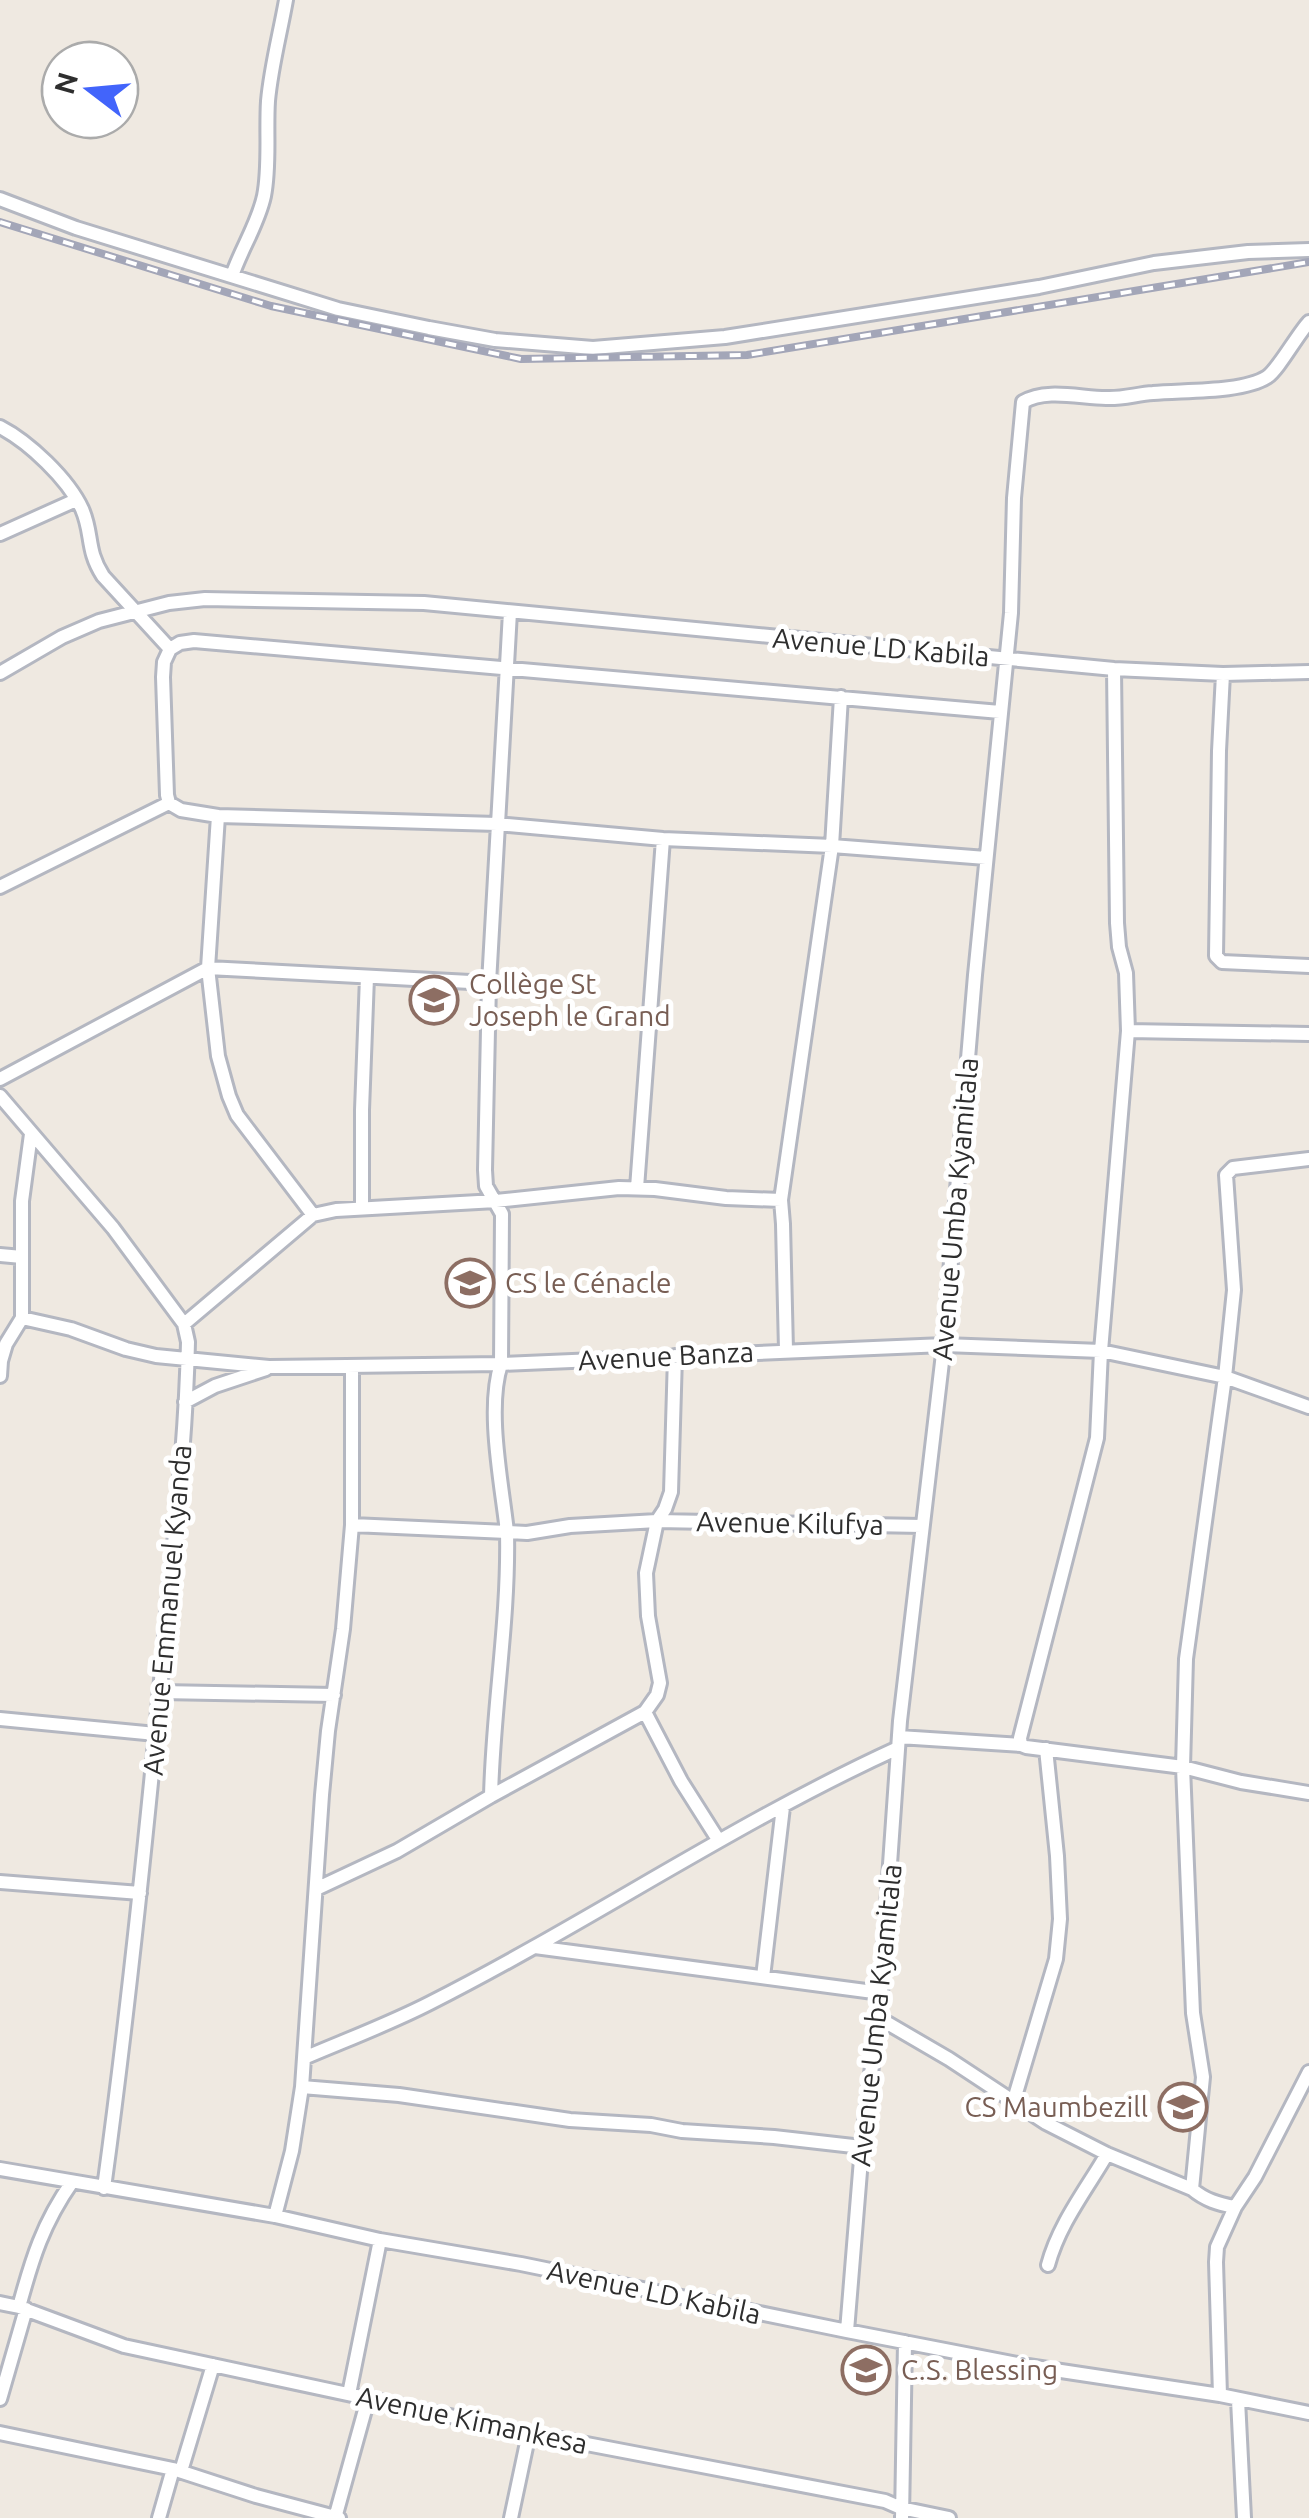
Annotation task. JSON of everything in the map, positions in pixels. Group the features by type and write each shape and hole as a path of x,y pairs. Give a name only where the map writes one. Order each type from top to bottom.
{"street":[{"path":"232,276 265,191 268,101 286,0"},
{"path":"0,199 76,228 338,308 495,340 593,348 725,338 1040,287 1154,263 1248,252 1309,250"},
{"name":"Avenue Umba Kyamitala","path":"847,2332 862,2148 881,1993 899,1743 944,1344 1007,660 1022,402 1044,396 1106,398 1216,390 1266,378 1309,322"},
{"path":"0,427 34,449 76,500 85,519 95,564 170,650 164,662 169,803"},
{"path":"0,534 76,500"},
{"name":"Avenue LD Kabila","path":"0,673 81,628 120,614 205,598 424,603 1114,669 1223,674 1309,672"},
{"path":"491,1796 508,1532 494,1408 500,1364 502,1214 486,1186 484,1170 489,983 510,612"},
{"name":"Avenue LD Kabila","path":"170,650 180,643 194,642 1000,712"},
{"path":"1022,1745 1020,1738 1097,1438 1100,1351 1128,1031 1126,974 1117,924 1114,669"},
{"path":"1223,674 1216,956 1222,962 1309,966"},
{"path":"786,1350 784,1224 780,1200 832,846 841,697"},
{"path":"169,803 181,810 218,816 497,824 663,840 832,846 986,858"},
{"path":"0,887 169,803"},
{"path":"218,816 208,968 218,1056 237,1115 313,1215"},
{"path":"637,1188 663,840"},
{"path":"0,1079 208,968 489,983"},
{"path":"362,1208 367,977"},
{"path":"1128,1031 1309,1034"},
{"name":"Avenue Emmanuel Kyanda","path":"0,1096 113,1228 184,1324 188,1358 140,1894 104,2188"},
{"path":"0,1376 6,1344 22,1318 22,1201 31,1134"},
{"path":"1192,2189 1203,2077 1193,2013 1184,1768 1186,1659 1234,1290 1226,1176 1233,1168 1309,1159"},
{"path":"184,1324 313,1215 637,1188 780,1200"},
{"path":"0,1255 22,1257"},
{"name":"Avenue Banza","path":"22,1318 156,1356 269,1367 500,1364 944,1344 1100,1351 1225,1377 1309,1406"},
{"path":"316,1889 397,1851 652,1705 660,1683 648,1616 646,1572 657,1520 672,1492 675,1356"},
{"path":"185,1402 215,1386 269,1367"},
{"path":"275,2216 292,2151 302,2087 324,1778 352,1525 352,1367"},
{"name":"Avenue Kilufya","path":"352,1525 527,1533 657,1520 922,1526"},
{"path":"160,1692 334,1695"},
{"path":"644,1712 719,1841"},
{"path":"0,1720 156,1734"},
{"path":"304,2058 394,2020 535,1947 899,1743 1022,1745 1184,1768 1309,1793"},
{"path":"1013,2103 1056,1958 1060,1919 1046,1749"},
{"path":"763,1977 784,1807"},
{"path":"0,1882 140,1894"},
{"path":"535,1947 881,1993"},
{"path":"877,2017 1046,2123 1106,2154 1192,2189 1203,2198 1234,2207"},
{"path":"1220,2395 1218,2247 1234,2207 1255,2177 1309,2072"},
{"path":"302,2087 399,2095 613,2124 862,2148"},
{"path":"1048,2265 1062,2226 1106,2154"},
{"name":"Avenue LD Kabila","path":"0,2169 275,2216 380,2240 521,2264 1028,2366 1220,2395 1309,2413"},
{"path":"0,2399 37,2245 72,2182"},
{"path":"349,2394 380,2240"},
{"name":"Avenue Kimankesa","path":"0,2303 124,2346 529,2433 885,2501 902,2513 949,2518"},
{"path":"902,2513 904,2342"},
{"path":"159,2518 214,2365"},
{"path":"0,2433 177,2470 337,2518 368,2399"},
{"path":"1238,2400 1244,2518"},
{"path":"511,2518 529,2433"}],"railway":[{"path":"0,222 271,306 521,359 747,355 1309,262"}],"place":[{"name":"Collège St Joseph le Grand","path":"434,1000"},
{"name":"CS le Cénacle","path":"470,1283"},
{"name":"CS Maumbezill","path":"1183,2107"},
{"name":"C.S. Blessing","path":"866,2370"}]}
